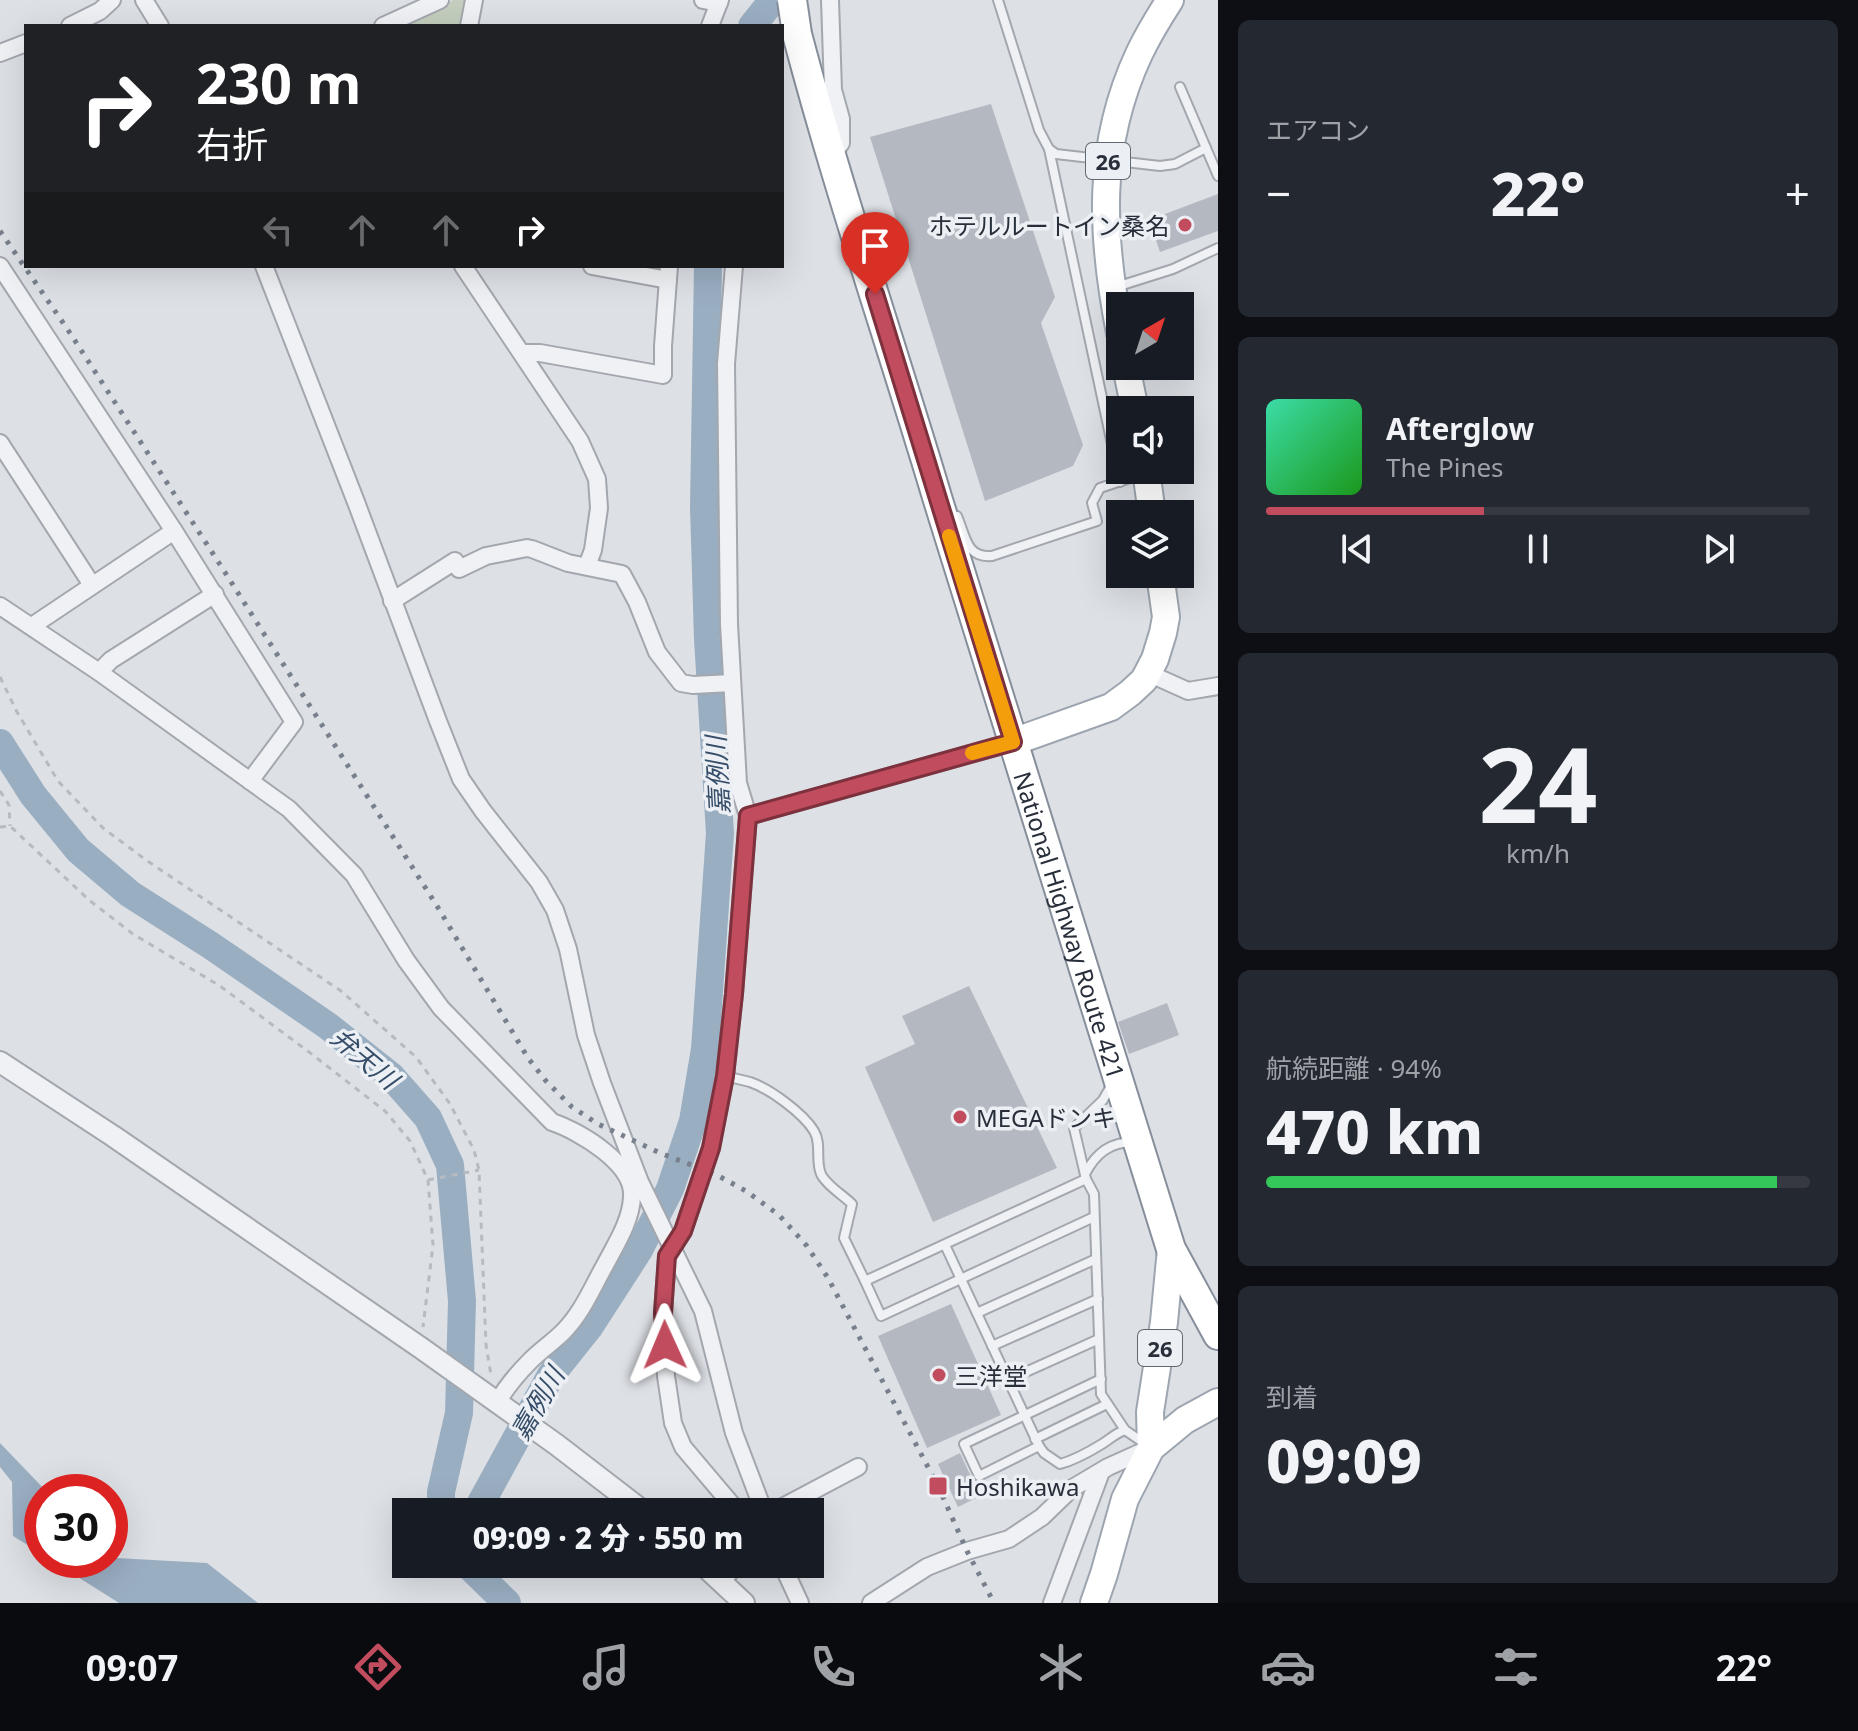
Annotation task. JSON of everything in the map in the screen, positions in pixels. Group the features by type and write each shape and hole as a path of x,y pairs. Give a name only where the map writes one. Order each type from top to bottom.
{"highway":[{"name":"National Highway Route 421","path":"790,18 830,157 901,377 947,502 1013,742 1171,1249 1218,1335"}],"main road":[{"name":"26","path":"1112,292 1105,194 1108,159 1131,73 1146,39 1170,0"},
{"path":"1013,742 1111,707 1130,693 1148,673 1159,646 1166,617 1162,588"},
{"name":"26","path":"1151,1448 1150,1412 1171,1249"},
{"name":"26","path":"1096,1603 1125,1499 1151,1448 1185,1420 1218,1402"}],"street":[{"path":"74,24 100,11 112,0"},
{"path":"144,0 159,24"},
{"path":"387,24 440,0"},
{"path":"469,24 474,0"},
{"path":"790,18 800,0"},
{"path":"830,0 833,90 841,119 841,143 830,157"},
{"path":"710,24 714,1"},
{"path":"0,53 24,44"},
{"path":"0,266 215,594 294,722 250,781"},
{"path":"265,268 461,779 539,882 555,910 568,949 586,1035 635,1184 625,1224 581,1309 563,1332 523,1368 497,1403"},
{"path":"464,268 580,441 597,479 599,508 593,550 587,566"},
{"path":"522,353 540,353 663,375 669,273 614,268"},
{"path":"726,1498 683,1447 673,1423 666,1376 663,1313 670,1243 683,1231 711,1148 725,1076 748,816 738,783 729,683 726,364 734,268"},
{"path":"0,443 92,585"},
{"path":"32,626 174,531"},
{"path":"392,601 455,561 459,569 486,556 532,549 568,563 622,574 657,652 681,683 729,683"},
{"path":"99,672 111,660 215,594"},
{"path":"0,606 99,672 289,809 354,875 406,960 441,1008 552,1122 567,1127 600,1147 635,1184 649,1203 703,1311 734,1433 759,1498"},
{"path":"1148,673 1188,691 1218,686"},
{"path":"748,816 1013,742"},
{"path":"0,1062 421,1348 626,1498"},
{"path":"871,1603 927,1567 1009,1539 1042,1517 1071,1489 1151,1448"},
{"path":"799,1498 858,1467"},
{"path":"1052,1603 1101,1472"},
{"path":"717,1578 744,1603"},
{"path":"721,1582 725,1578"},
{"path":"788,1578 800,1603"}],"lane":[{"path":"998,0 1039,130 1049,149 1106,416"},
{"path":"1180,87 1218,176"},
{"path":"1049,149 1056,154 1160,166 1175,164 1206,148"},
{"path":"1111,288 1173,269 1218,248"},
{"path":"947,502 976,555 992,556 1097,521 1092,503 1100,488 1113,484"},
{"path":"1116,1074 1103,1100 1074,1128 1085,1177 1094,1194 1101,1394 1125,1430 1151,1448"},
{"path":"725,1076 752,1083 779,1098 800,1114 814,1131 819,1143 822,1176 852,1204 844,1238 881,1316 1094,1217"},
{"path":"865,1281 1085,1177 1099,1152 1110,1146 1138,1142"},
{"path":"945,1245 1044,1453 1060,1464 1071,1461 1125,1430"},
{"path":"977,1313 1096,1259"},
{"path":"992,1346 1098,1299"},
{"path":"1008,1380 1099,1339"},
{"path":"1101,1379 964,1444 979,1476 1107,1404"}],"path":[{"path":"0,677 58,781 103,828 341,991 416,1057 450,1104 474,1150 479,1170 486,1345 497,1403"},
{"path":"0,791 9,805 10,826 89,900 133,934 220,986 309,1052 385,1111 410,1141 428,1180 433,1245 421,1348"},
{"path":"0,827 10,826"},
{"path":"428,1180 479,1170"}],"green space":[{"path":"453,0 469,0 464,24 408,24 439,11"}],"water":[{"path":"0,1443 30,1474 24,1474 24,1543 13,1536 12,1482 0,1467"},
{"path":"128,1559 207,1563 258,1603 119,1603 79,1578 128,1578"}],"building":[{"path":"991,104 1055,297 1041,323 1083,445 1073,466 985,501 870,137"},
{"name":"ホテルルートイン桑名","path":"1218,194 1218,231 1160,252 1149,220"},
{"name":"MEGAドンキ","path":"969,986 1057,1168 933,1222 865,1067 915,1044 902,1016"},
{"path":"1167,1003 1179,1035 1129,1054 1118,1022"},
{"name":"三洋堂","path":"951,1304 1001,1415 927,1448 878,1336"},
{"path":"960,1453 980,1496 958,1507 938,1464"}],"waterway":[{"name":"嘉例川","path":"754,24 773,0"},
{"name":"嘉例川","path":"484,1498 551,1375 590,1326 639,1250 670,1189 693,1121 705,1049 720,833 708,639 704,507 708,268"},
{"name":"弁天川","path":"0,743 33,795 78,850 130,894 328,1026 391,1076 428,1118 450,1165 462,1301 459,1413 441,1498"},
{"name":"弁天川","path":"481,1578 507,1603"}],"railway":[{"path":"0,231 24,266"},
{"path":"25,268 219,563 437,906 528,1058 546,1081 572,1107 598,1124 715,1174 746,1191 779,1215 807,1246 828,1278 938,1486 994,1603"}],"slow traffic":[{"path":"949,536 1013,742 972,753"}],"place":[{"name":"ホテルルートイン桑名","path":"1185,225"},
{"name":"MEGAドンキ","path":"960,1117"},
{"name":"三洋堂","path":"939,1375"},
{"name":"Hoshikawa","path":"938,1486"}],"route":[{"path":"665,1345 663,1313 667,1256 683,1231 698,1189 711,1148 725,1076 748,816 1013,742 875,294"}]}
